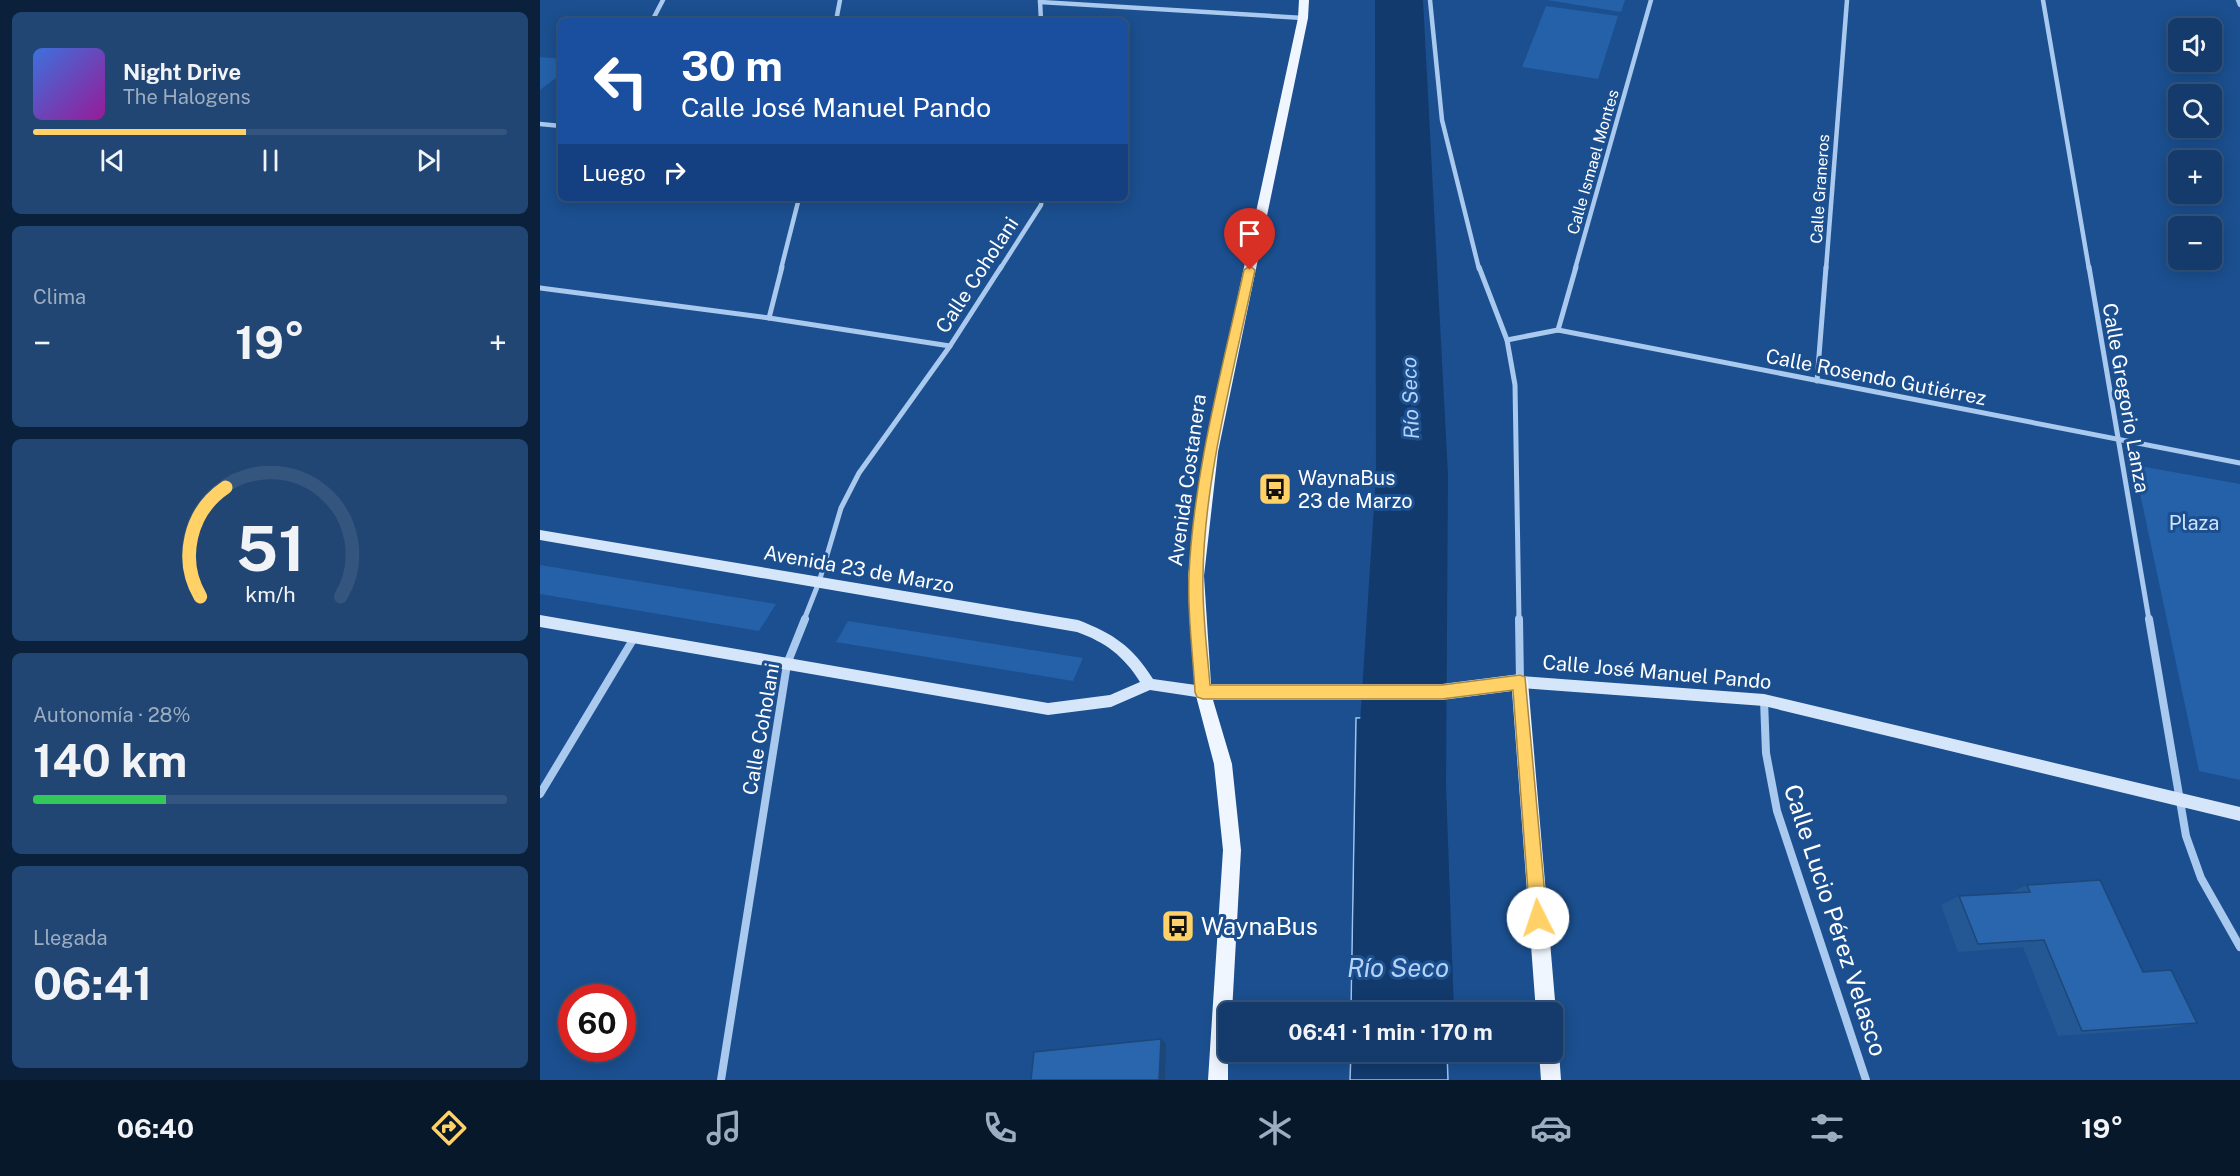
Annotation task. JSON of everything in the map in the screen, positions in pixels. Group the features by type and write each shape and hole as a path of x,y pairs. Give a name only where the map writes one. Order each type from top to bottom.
{"main road":[{"name":"Avenida Costanera","path":"1218,1080 1232,850 1223,764 1203,692 1196,576 1211,452 1303,18 1304,0"},
{"name":"Calle José Manuel Pando","path":"1203,692 1442,692 1520,682"},
{"path":"1520,682 1545,1002"},
{"path":"1550,1062 1551,1080"}],"street":[{"path":"654,18 663,0"},
{"path":"837,18 840,0"},
{"path":"1430,0 1442,120 1481,275 1507,339 1515,385 1520,682"},
{"name":"Calle Ismael Montes","path":"1558,330 1652,0"},
{"name":"Calle Graneros","path":"1817,381 1847,0"},
{"name":"Calle Gregorio Lanza","path":"2043,0 2186,836 2201,878 2240,947"},
{"path":"2238,0 2240,5"},
{"path":"1041,18 1040,1 1303,18"},
{"path":"540,124 558,126"},
{"path":"770,318 798,201"},
{"name":"Calle Coholani","path":"721,1080 787,664 819,582 841,508 859,473 950,346 1042,201"},
{"path":"540,288 770,318 950,346"},
{"name":"Calle Rosendo Gutiérrez","path":"1507,339 1558,330 2240,463"},
{"name":"Avenida 23 de Marzo","path":"540,535 1078,627 1106,636 1132,655 1149,684"},
{"path":"540,621 1048,709 1111,701 1149,684 1203,692"},
{"path":"540,794 634,638"},
{"name":"Calle José Manuel Pando","path":"1520,682 1764,700 2182,802 2240,814"},
{"name":"Calle Lucio Pérez Velasco","path":"1764,700 1766,753 1777,811 1866,1080"}],"green space":[{"path":"1547,0 1625,0 1621,12"},
{"path":"1546,6 1618,16 1598,79 1522,67"},
{"path":"540,57 558,59 558,76 540,90"},
{"name":"Plaza","path":"2134,465 2240,484 2240,780 2199,771"},
{"path":"540,565 776,604 759,631 540,594"},
{"path":"848,621 1083,658 1073,681 836,642"}],"water":[{"name":"Río Seco","path":"1435,715 1446,1002 1351,1002 1356,718"},
{"path":"1351,1062 1447,1062 1448,1080 1350,1080"}],"building":[{"path":"2100,880 2143,972 2171,970 2197,1023 2082,1031 2044,940 1978,944 1959,896 2030,892 2027,885"},
{"path":"1161,1039 1159,1080 1031,1080 1034,1052"}],"waterway":[{"name":"Río Seco","path":"1399,0 1412,475 1401,785 1403,1002"}],"place":[{"name":"WaynaBus 23 de Marzo","path":"1275,489"},
{"name":"WaynaBus","path":"1178,926"}],"route":[{"path":"1250,270 1211,452 1200,527 1196,576 1203,692 1442,692 1520,682 1538,918"}]}
